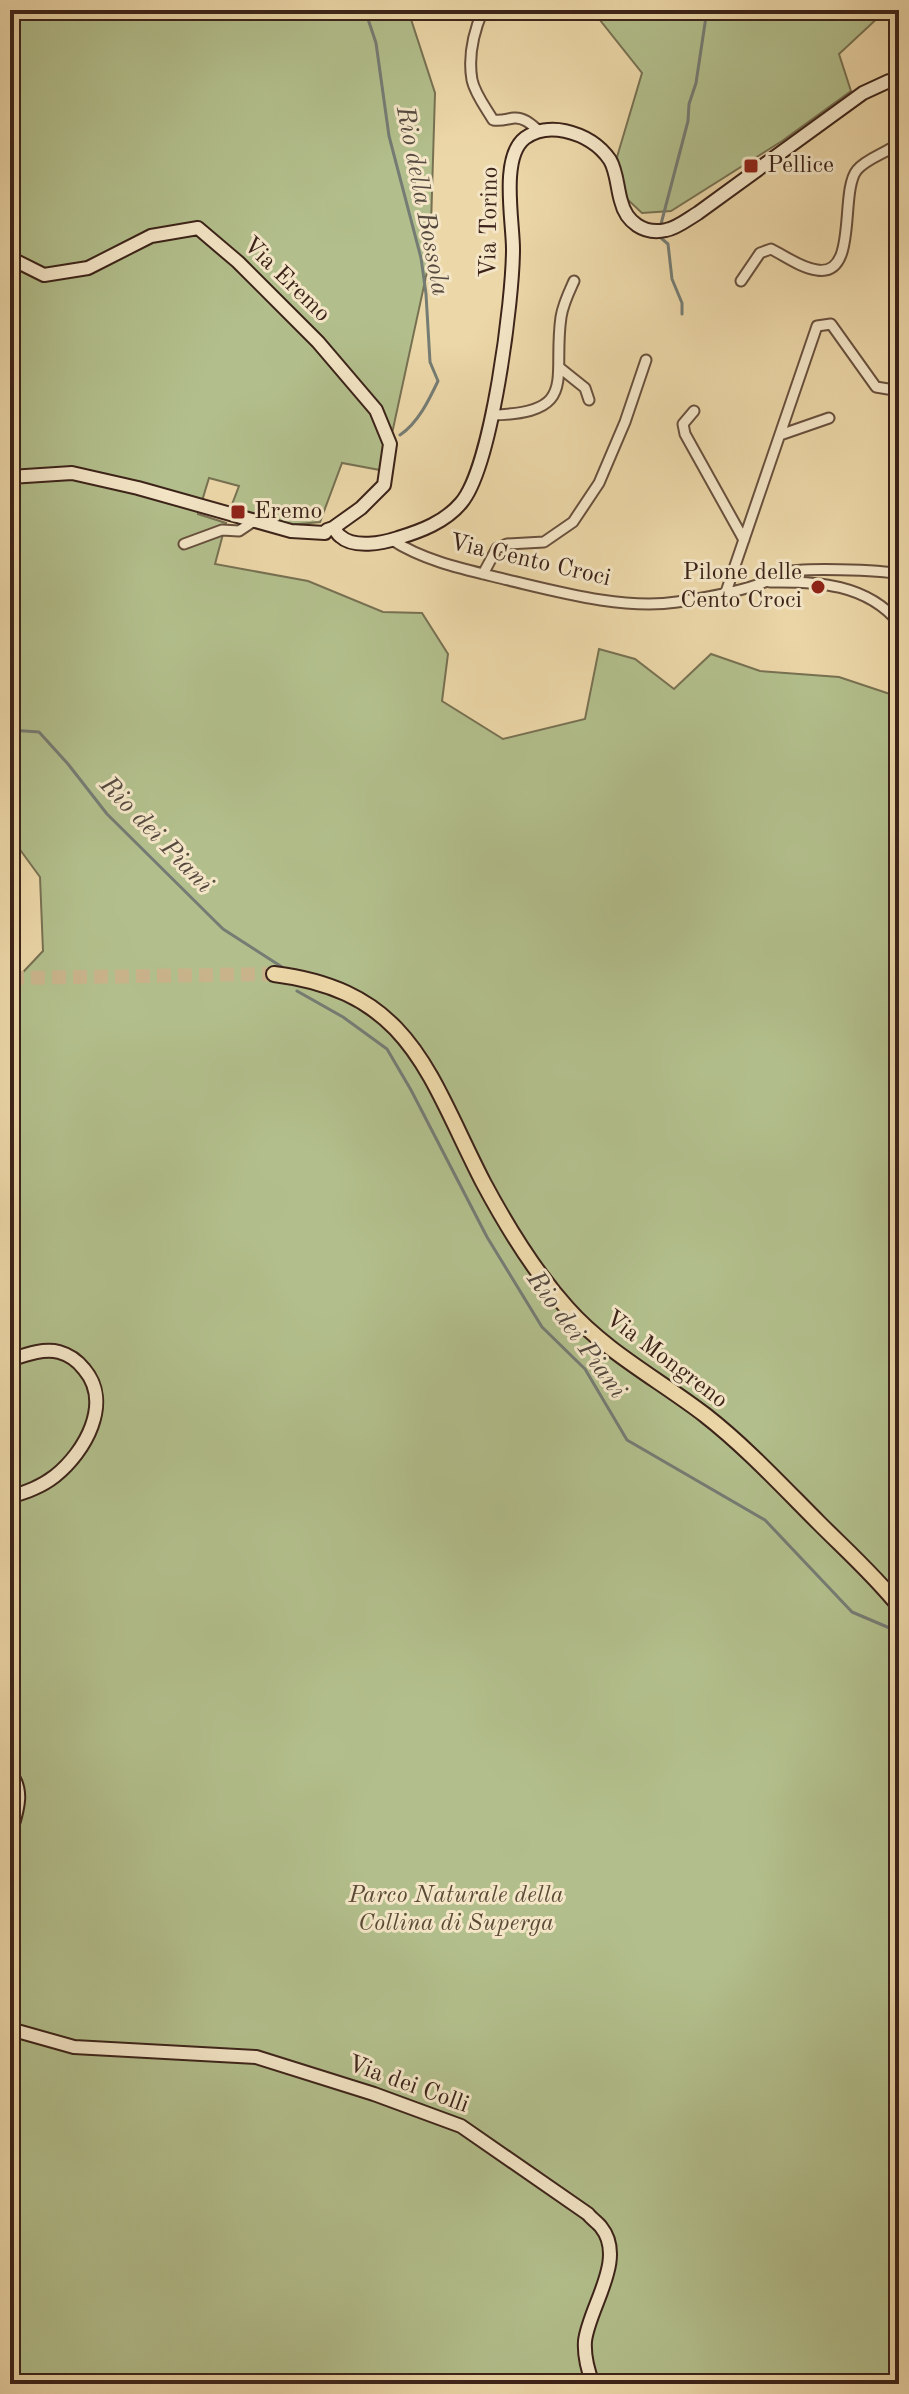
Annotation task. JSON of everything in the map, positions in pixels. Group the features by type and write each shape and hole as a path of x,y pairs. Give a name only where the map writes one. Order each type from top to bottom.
{"main road":[{"name":"Via Mongreno","path":"274,974 313,980 345,991 369,1005 401,1033 424,1064 483,1182 521,1249 565,1305 607,1346 720,1428 895,1600"}],"street":[{"path":"483,10 474,30 472,81 493,120 523,119 539,131 560,130 588,139 611,162 627,216 651,232 668,230 698,213 863,93 894,81 899,91"},
{"name":"Via Torino","path":"10,477 72,473 291,531 332,532 355,544 392,540 438,523 462,502 477,473 492,415 512,287 510,163 523,139 539,131"},
{"path":"741,281 760,253 771,249 807,268 821,271 836,265 844,254 851,181 858,168 899,143"},
{"name":"Via Eremo","path":"10,258 44,275 88,268 151,236 198,228 238,262 318,342 376,410 390,444 384,485 332,532"},
{"path":"492,415 516,415 532,410 555,395 560,379 561,313 574,281"},
{"path":"726,592 817,326 831,324 876,387 894,390"},
{"path":"483,574 497,548 507,544 544,542 573,522 599,483 625,422 646,360"},
{"path":"560,368 585,388 589,400"},
{"path":"694,411 683,424 685,434 744,540"},
{"path":"780,435 829,418"},
{"path":"184,544 222,530 239,531 254,521"},
{"name":"Via Cento Croci","path":"392,540 417,554 483,574 597,600 675,603 767,582 784,572 810,570 899,574"},
{"path":"767,582 842,586 880,603 899,623"},
{"path":"10,1360 32,1353 57,1351 76,1359 94,1380 98,1402 92,1425 76,1456 55,1476 35,1489 10,1497"},
{"path":"10,1773 19,1792 10,1834"},
{"name":"Via dei Colli","path":"10,2029 74,2047 256,2057 374,2094 461,2126 588,2214 604,2229 611,2252 585,2343 593,2384"}],"green space":[{"name":"Parco Naturale della Collina di Superga","path":"10,10 408,10 435,93 430,258 393,429 380,470 342,463 320,522 289,525 231,507 239,486 209,478 198,514 226,523 215,564 308,581 383,612 422,613 448,654 442,701 503,739 585,719 599,649 635,659 674,689 711,654 760,671 839,677 899,697 899,2384 10,2384 10,986 43,951 40,877 10,836"},
{"path":"592,10 883,10 839,54 851,91 782,141 671,211 642,213 626,198 617,157 642,73"}],"waterway":[{"name":"Rio della Bossola","path":"365,10 376,43 389,136 421,258 430,362 438,381 418,418 400,435"},
{"path":"661,224 688,121 707,10"},
{"path":"661,238 668,244 672,279 682,303 682,314"},
{"name":"Rio dei Piani","path":"10,730 39,732 107,814 223,929 282,967"},
{"name":"Rio dei Piani","path":"297,991 343,1017 387,1049 487,1237 542,1327 585,1369 627,1440 765,1520 852,1612 899,1632"}],"tunnel":[{"path":"10,978 274,974"}],"place":[{"name":"Pellice","path":"751,166"},
{"name":"Eremo","path":"238,512"},
{"name":"Pilone delle Cento Croci","path":"818,587"}]}
